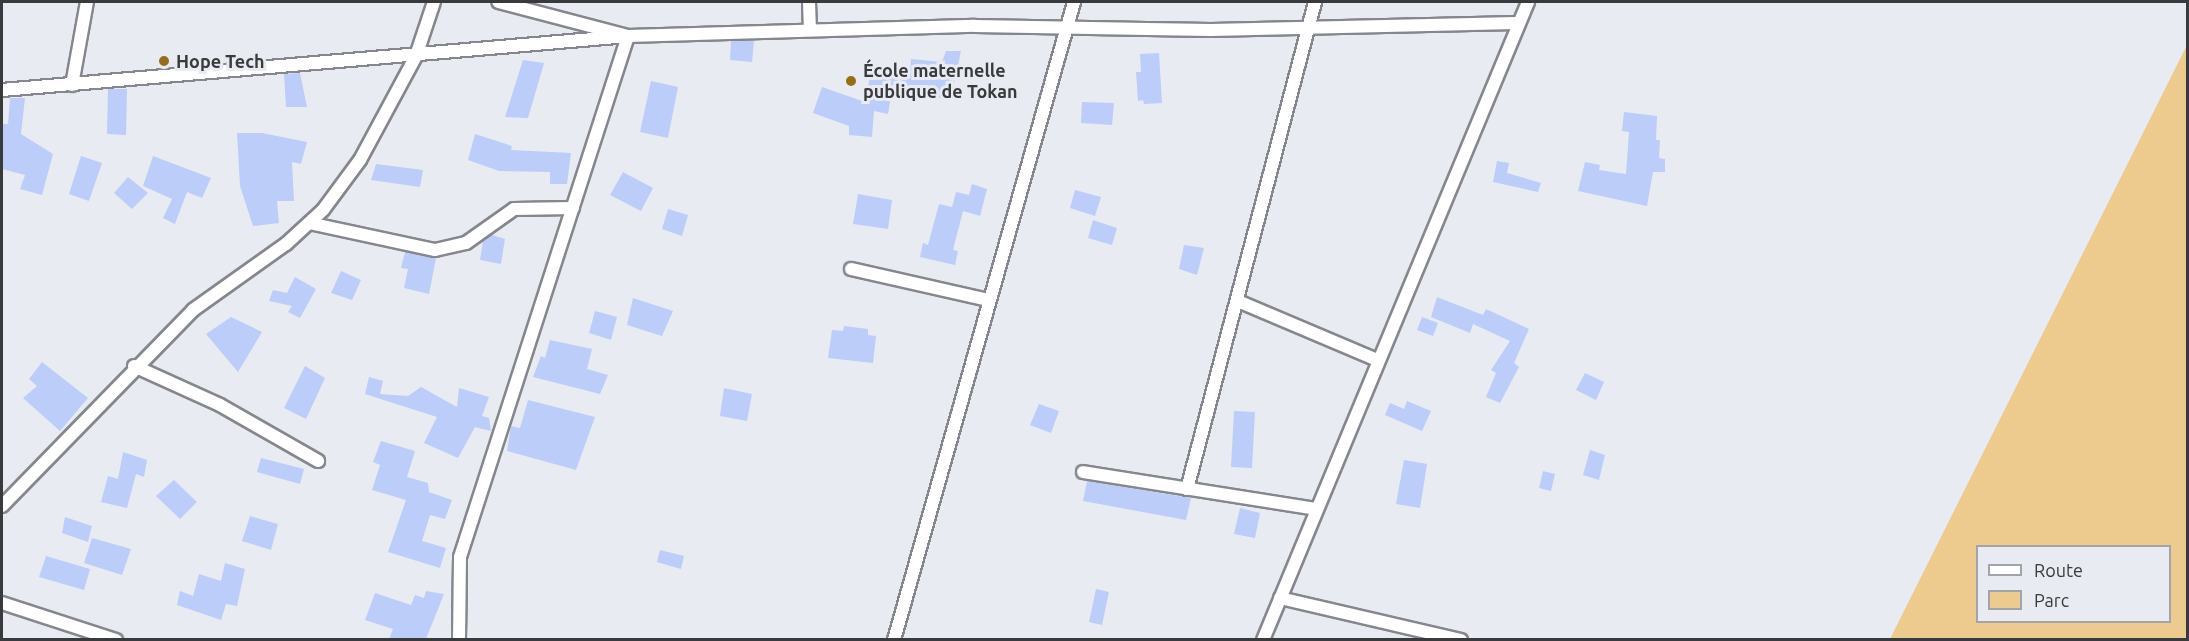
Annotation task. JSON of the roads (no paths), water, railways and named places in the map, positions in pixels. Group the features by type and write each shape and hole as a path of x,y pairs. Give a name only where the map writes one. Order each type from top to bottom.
{"street":[{"path":"72,85 87,2"},
{"path":"2,506 134,366 193,310 309,223 360,160 416,56 434,2"},
{"path":"498,2 628,36"},
{"path":"810,2 810,30"},
{"path":"894,639 989,300 1070,25 1074,2"},
{"path":"1186,489 1238,301 1315,2"},
{"path":"1263,639 1516,23 1528,2"},
{"path":"2,90 628,36 1070,25 1211,30 1516,23"},
{"path":"459,639 460,557 628,36"},
{"path":"309,223 435,250 466,243 514,209 573,208"},
{"path":"851,269 989,300"},
{"path":"1238,301 1377,360"},
{"path":"134,366 220,405 318,461"},
{"path":"1083,472 1316,509"},
{"path":"1280,598 1411,634 1461,639"},
{"path":"2,603 116,639"}],"place":[{"name":"Hope Tech","path":"164,61"},
{"name":"École maternelle publique de Tokan","path":"851,81"}]}
